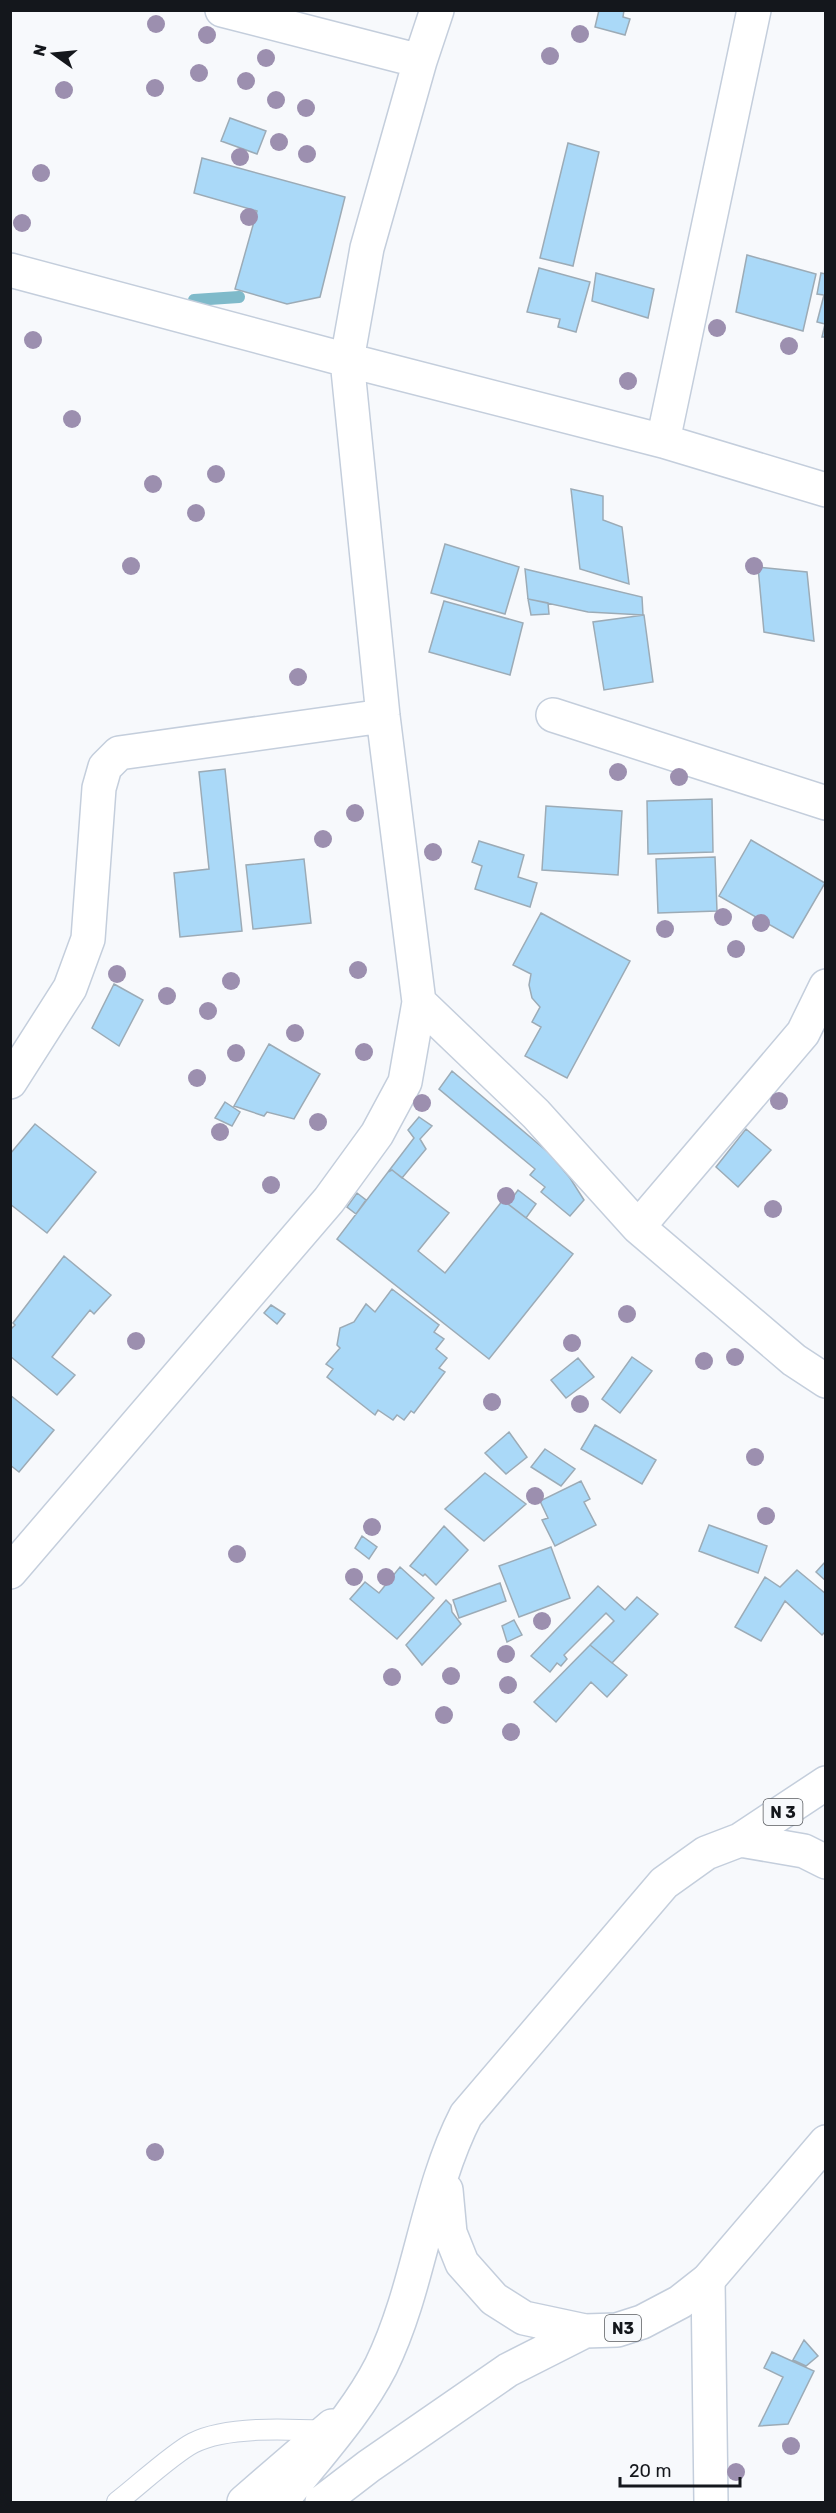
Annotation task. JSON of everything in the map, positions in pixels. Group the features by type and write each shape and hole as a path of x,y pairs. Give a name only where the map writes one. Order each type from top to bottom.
{"main road":[{"path":"222,10 420,61"},
{"path":"10,1572 321,1208 377,1134 405,1082 419,1002 382,716 346,360 367,248 420,61 437,10"},
{"path":"663,441 754,10"},
{"path":"10,270 346,360 663,441 825,490"},
{"path":"553,715 825,803"},
{"path":"10,1082 70,988 88,939 99,788 105,768 119,753 382,716"},
{"path":"638,1227 803,1033 825,986"},
{"path":"419,1002 536,1114 638,1227 794,1360 825,1381"},
{"name":"N 3","path":"740,1840 825,1783"},
{"path":"740,1840 804,1851 825,1862"},
{"name":"N3","path":"281,2502 381,2366 398,2322 453,2141 466,2115 664,1883 705,1853 740,1840"},
{"name":"N3","path":"444,2170 450,2233 462,2263 494,2299 524,2318 585,2331 617,2330 642,2322 680,2302 708,2280 825,2142"},
{"path":"708,2280 711,2502"},
{"name":"N3","path":"322,2502 369,2466 508,2370 585,2331"},
{"name":"N3","path":"244,2502 338,2422"},
{"name":"N3","path":"336,2502 369,2466"}],"lane":[{"path":"117,2502 193,2443 238,2433 293,2429 338,2422"}],"building":[{"path":"599,10 624,10 623,17 630,19 625,35 595,27"},
{"path":"230,118 266,131 257,154 221,141"},
{"path":"568,143 599,152 573,266 540,258"},
{"path":"202,158 345,197 320,297 287,304 235,289 257,211 194,193"},
{"path":"747,255 816,274 803,331 736,312"},
{"path":"539,268 590,282 576,332 558,327 560,319 527,312"},
{"path":"596,273 654,289 648,318 592,301"},
{"path":"821,273 826,274 826,337 822,337 825,324 817,322 824,295 817,294"},
{"path":"571,489 603,496 603,520 622,527 629,584 580,569"},
{"path":"445,544 519,567 505,614 431,593"},
{"path":"758,567 807,572 814,641 764,632"},
{"path":"525,569 642,597 643,615 588,612 528,599"},
{"path":"528,599 548,603 549,614 531,615"},
{"path":"444,601 523,623 510,675 429,652"},
{"path":"644,615 653,682 604,690 593,622"},
{"path":"225,769 242,931 180,937 174,873 209,869 199,772"},
{"path":"712,799 713,852 648,854 647,801"},
{"path":"546,806 622,811 618,875 542,870"},
{"path":"751,840 825,883 793,938 719,896"},
{"path":"479,841 524,855 518,877 537,883 530,907 475,889 482,866 472,862"},
{"path":"715,857 717,911 658,913 656,859"},
{"path":"304,859 311,923 253,929 246,865"},
{"path":"541,913 630,961 567,1078 525,1056 541,1027 532,1022 540,1007 532,998 529,985 531,974 513,965"},
{"path":"114,984 143,1000 119,1046 92,1028"},
{"path":"269,1044 320,1074 294,1119 267,1112 264,1116 234,1106"},
{"path":"452,1071 549,1153 570,1178 584,1200 570,1216 541,1192 545,1187 530,1175 535,1169 439,1089"},
{"path":"225,1102 240,1112 232,1126 215,1118"},
{"path":"419,1117 432,1126 420,1139 426,1149 402,1178 392,1170 388,1172 414,1138 408,1130"},
{"path":"35,1124 96,1172 47,1233 10,1204 10,1154"},
{"path":"746,1129 771,1150 738,1187 716,1167"},
{"path":"392,1170 449,1213 418,1251 445,1273 503,1200 573,1254 489,1359 337,1239 388,1172"},
{"path":"518,1190 536,1204 526,1218 508,1204"},
{"path":"357,1193 366,1200 356,1214 347,1207"},
{"path":"64,1256 111,1295 94,1314 90,1310 52,1357 75,1375 57,1395 10,1356 10,1330"},
{"path":"392,1289 439,1325 434,1332 444,1339 436,1349 447,1358 439,1368 445,1372 414,1413 411,1411 404,1420 397,1415 393,1420 378,1410 375,1415 327,1377 333,1369 326,1364 340,1348 337,1345 340,1328 354,1322 366,1304 375,1312"},
{"path":"271,1305 285,1314 277,1324 264,1313"},
{"path":"632,1357 652,1371 620,1413 602,1399"},
{"path":"578,1358 594,1377 566,1398 551,1380"},
{"path":"10,1395 54,1430 19,1472 10,1465"},
{"path":"595,1425 656,1460 642,1484 581,1449"},
{"path":"509,1432 527,1457 506,1474 485,1453"},
{"path":"545,1449 575,1469 561,1486 531,1467"},
{"path":"485,1473 526,1504 484,1541 445,1509"},
{"path":"581,1481 590,1499 584,1502 596,1525 555,1546 542,1520 548,1518 540,1501"},
{"path":"709,1525 767,1546 758,1573 699,1551"},
{"path":"444,1526 468,1550 436,1585 425,1574 423,1576 410,1566"},
{"path":"362,1536 377,1547 369,1559 355,1548"},
{"path":"551,1547 570,1598 519,1617 499,1566"},
{"path":"826,1561 826,1581 816,1572"},
{"path":"400,1567 434,1598 397,1639 350,1599 365,1582 379,1593"},
{"path":"797,1570 826,1594 826,1631 822,1635 785,1601 761,1641 735,1627 765,1577 780,1587"},
{"path":"500,1583 506,1601 459,1618 453,1600"},
{"path":"598,1586 625,1610 637,1597 658,1614 612,1663 590,1645 614,1621 606,1613 564,1655 567,1659 561,1666 557,1663 550,1672 531,1656"},
{"path":"446,1600 461,1624 422,1665 406,1645"},
{"path":"514,1620 522,1635 507,1642 502,1626"},
{"path":"590,1645 627,1675 607,1697 591,1682 556,1722 534,1702"},
{"path":"804,2340 818,2356 806,2366 793,2360"},
{"path":"772,2352 814,2371 788,2424 759,2426 783,2377 764,2368"}],"waterway":[{"path":"194,300 239,297"}]}
